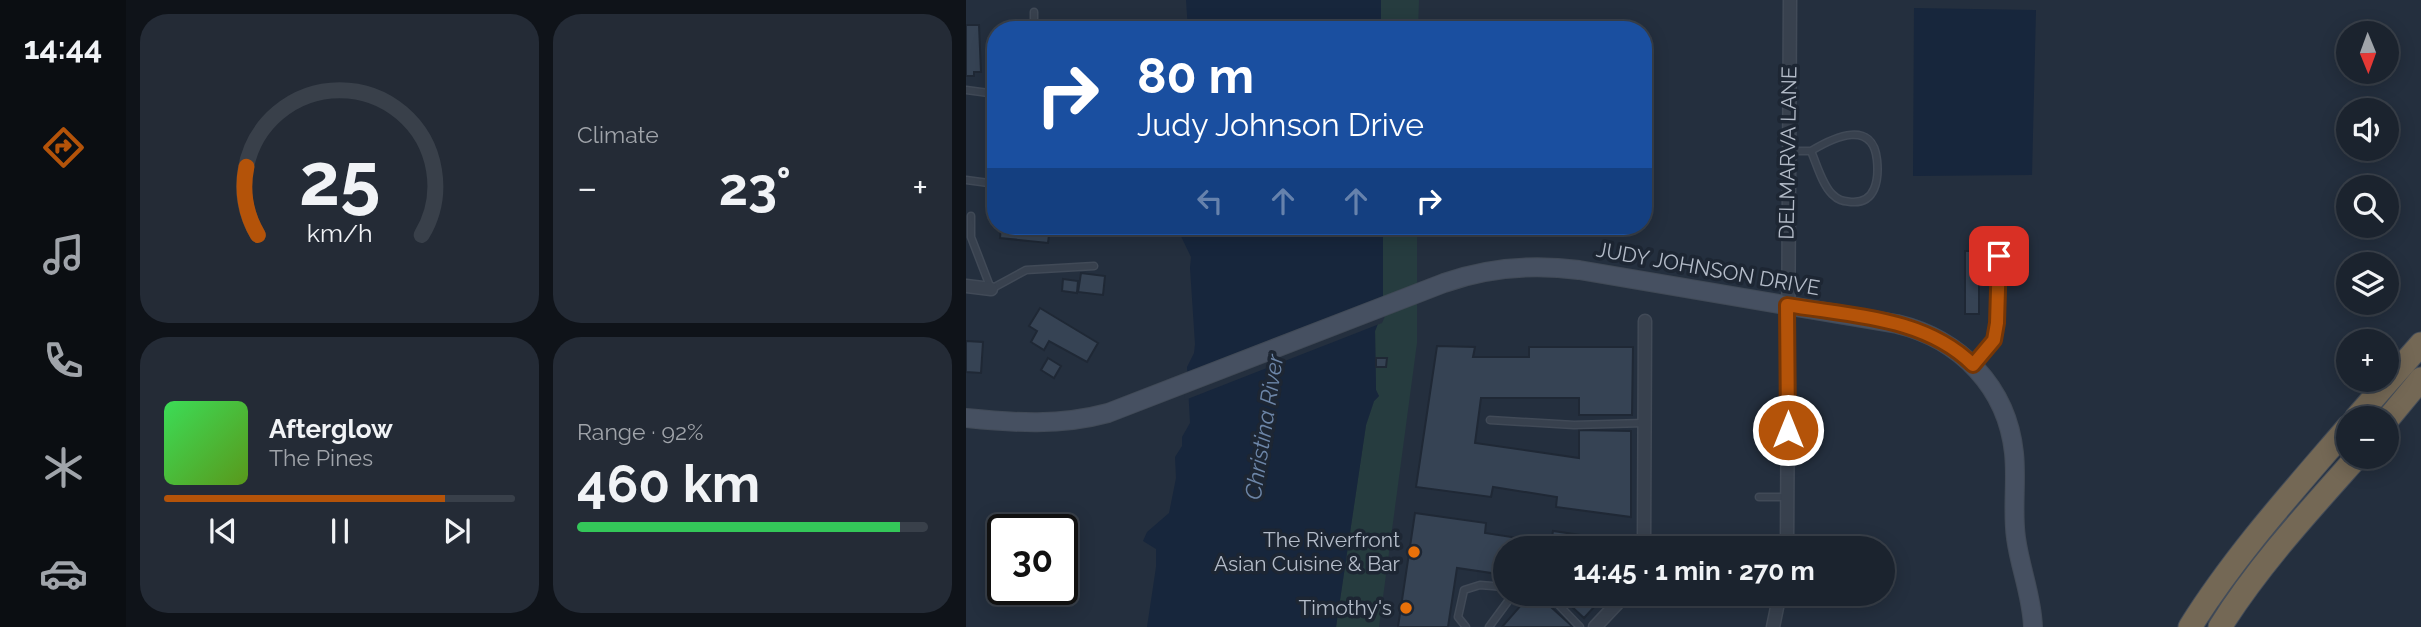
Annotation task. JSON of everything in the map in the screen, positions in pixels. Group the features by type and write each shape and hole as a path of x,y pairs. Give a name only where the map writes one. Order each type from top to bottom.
{"highway":[{"path":"2367,406 2421,344"},
{"path":"2399,406 2421,379"},
{"path":"2190,627 2219,582 2336,441"},
{"path":"2220,627 2279,547 2347,469"}],"street":[{"name":"DELMARVA LANE","path":"1787,536 1790,0"},
{"name":"JUDY JOHNSON DRIVE","path":"966,418 1033,424 1077,420 1108,413 1425,290 1481,272 1509,267 1541,266 1579,270 1912,327 1940,340 1973,365 1994,392 2004,411 2014,454 2016,538 2031,602 2033,627"},
{"path":"966,286 990,289"},
{"path":"1644,536 1645,321"},
{"path":"1595,627 1615,606"},
{"path":"1773,627 1777,606"}],"lane":[{"path":"1034,12 1034,21"},
{"path":"966,90 987,93"},
{"path":"1789,151 1811,151 1831,138 1860,135 1869,139 1876,146 1879,175 1869,198 1859,202 1840,201 1830,192 1811,151"},
{"path":"966,180 987,183"},
{"path":"971,216 971,237 990,289 1026,270 1094,266"},
{"path":"1973,365 1994,340 1999,256"},
{"path":"1490,420 1574,425 1644,423"},
{"path":"1759,497 1788,497"},
{"path":"1466,627 1458,617 1464,590 1480,585 1493,586"},
{"path":"1489,627 1504,606"},
{"path":"1560,606 1580,627"}],"green space":[{"path":"1381,0 1419,0 1418,21 1381,21"},
{"path":"1383,235 1417,235 1417,343 1379,627 1336,627 1366,425 1374,401 1379,396 1376,390 1375,331 1383,311"}],"water":[{"path":"1186,0 1381,0 1381,21 1187,21"},
{"path":"1914,8 2036,10 2032,175 1913,176"},
{"name":"Christina River","path":"1180,235 1383,235 1383,311 1375,331 1376,390 1379,396 1374,401 1366,425 1336,627 1147,627 1156,549 1143,541 1147,532 1169,513 1176,478 1175,457 1190,423 1187,367 1195,344 1191,257"}],"pier":[{"path":"1387,312 1382,323 1185,400 1184,376"}],"building":[{"path":"966,25 979,25 981,72 974,72 974,76 966,76"},
{"path":"1000,235 1049,235 1048,243 1000,238"},
{"path":"1965,251 1979,251 1979,314 1965,314"},
{"path":"1081,273 1105,276 1103,295 1078,292"},
{"path":"1063,279 1078,281 1077,293 1062,291"},
{"path":"1040,308 1098,343 1087,362 1049,341 1044,350 1031,342 1037,331 1029,326"},
{"path":"966,341 983,342 981,373 966,372"},
{"path":"1437,346 1475,347 1473,357 1529,357 1529,347 1633,347 1632,415 1579,415 1579,398 1481,398 1475,443 1579,458 1579,430 1631,431 1631,517 1556,507 1557,497 1493,487 1491,497 1416,487"},
{"path":"1048,358 1061,366 1054,378 1041,370"},
{"path":"1376,358 1387,358 1386,367 1376,367"},
{"path":"1415,513 1486,523 1485,533 1505,536 1493,536 1493,573 1457,568 1448,627 1398,627"},
{"path":"1553,531 1587,536 1552,536"},
{"path":"1520,606 1550,606 1573,627 1502,627"},
{"path":"1571,606 1595,606 1584,618"}],"place":[{"name":"The Riverfront Asian Cuisine & Bar","path":"1414,552"},
{"name":"Timothy's","path":"1406,608"}],"route":[{"path":"1788,430 1787,305 1912,327 1931,334 1958,351 1973,365 1994,340 1999,256"}]}
